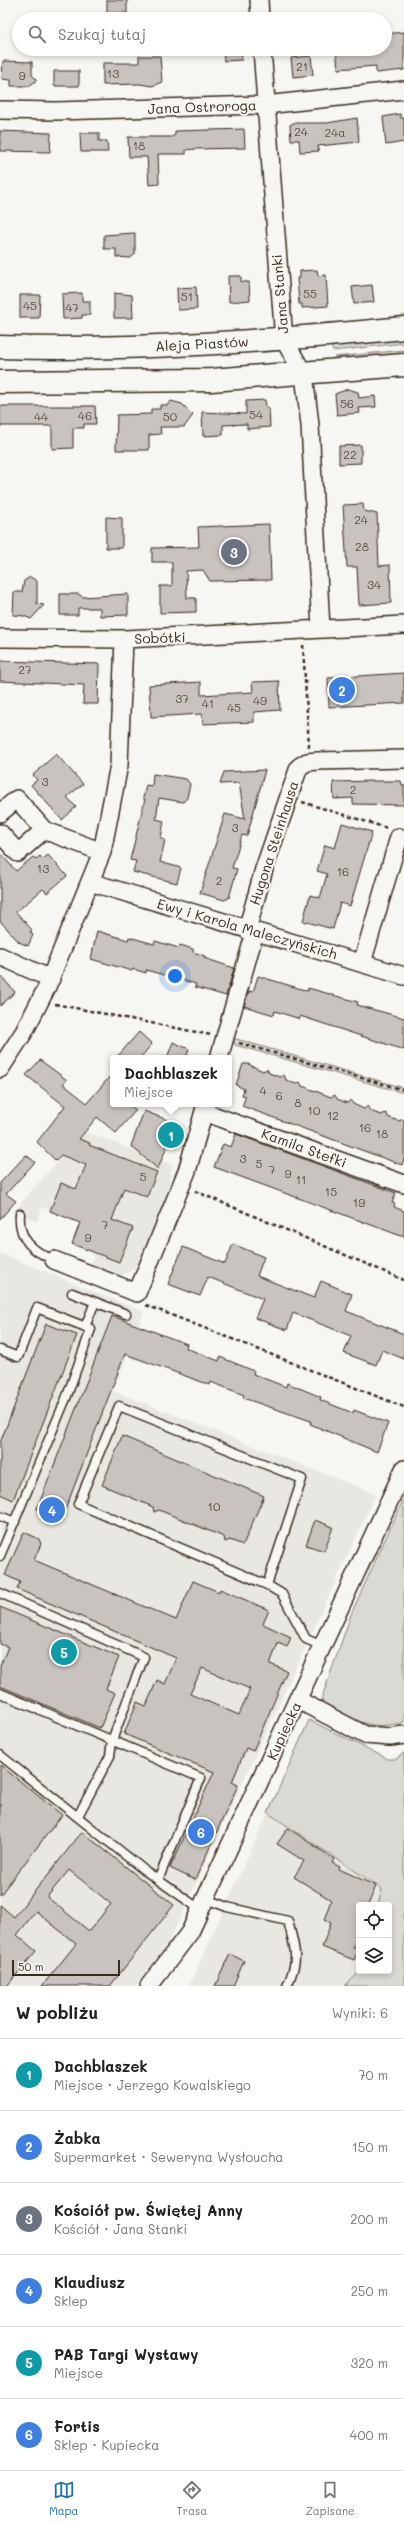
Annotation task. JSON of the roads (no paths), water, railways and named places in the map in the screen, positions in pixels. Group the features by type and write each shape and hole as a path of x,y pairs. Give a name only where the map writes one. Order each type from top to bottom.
{"street":[{"path":"259,0 260,12"},
{"name":"Jana Stanki","path":"262,56 284,340 304,374 310,425 321,629"},
{"name":"Jana Ostroroga","path":"0,110 56,111 265,105 404,90"},
{"name":"Aleja Piastów","path":"0,347 127,348 284,340 404,328"},
{"path":"0,382 122,383 304,374 404,365"},
{"name":"Sobótki","path":"0,638 124,639 404,625"},
{"path":"0,1069 24,1032 51,979 102,852 120,765 124,639"},
{"name":"Hugona Steinhausa","path":"220,1055 287,798 299,767 310,762 404,759"},
{"path":"0,814 17,799 44,830 102,852"},
{"path":"0,833 18,853 44,830"},
{"path":"362,963 395,834"},
{"name":"Ewy i Karola Maleczyńskich","path":"90,882 404,976"},
{"path":"0,956 51,979"},
{"path":"54,1260 137,1293 181,1188 205,1108"},
{"name":"Kamila Stefki","path":"205,1108 404,1184"},
{"name":"Kupiecka","path":"149,1986 190,1932 404,1469"},
{"path":"298,1700 365,1735 390,1737 404,1734"}],"lane":[{"path":"20,1214 19,1226 28,1244 34,1250 54,1260"},
{"path":"72,1293 126,1314"},
{"path":"85,1328 95,1302"},
{"path":"0,1350 18,1357 37,1308 85,1328 91,1329 15,1522 0,1556"},
{"path":"267,1585 302,1479 119,1406 78,1504 267,1585 282,1594 306,1638 322,1646"},
{"path":"0,1516 15,1522"},
{"path":"0,1593 144,1657 112,1740 110,1756 78,1816"},
{"path":"0,1693 201,1778 158,1880"},
{"path":"0,1755 158,1880 203,1904 288,1921 295,1949 296,1968 288,1986"}],"place":[{"name":"Kościół pw. Świętej Anny","path":"234,552"},
{"name":"Żabka","path":"342,690"},
{"name":"Dachblaszek","path":"171,1135"},
{"name":"Klaudiusz","path":"52,1510"},
{"name":"PAB Targi Wystawy","path":"64,1652"},
{"name":"Fortis","path":"201,1832"}]}
